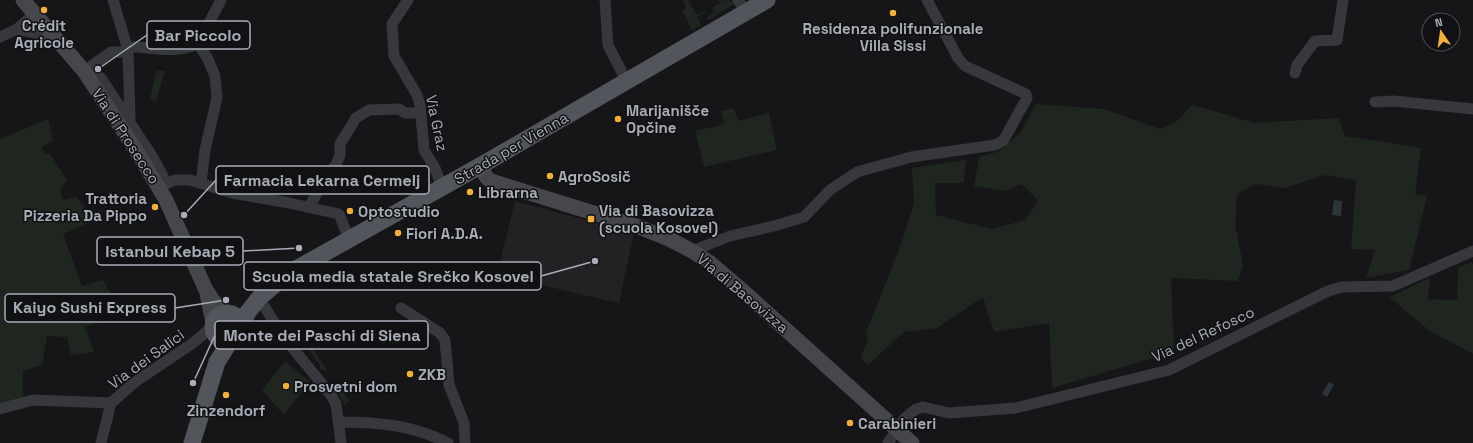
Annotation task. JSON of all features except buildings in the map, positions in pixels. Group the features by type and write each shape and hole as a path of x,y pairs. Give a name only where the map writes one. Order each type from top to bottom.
{"main road":[{"name":"Via di Prosecco","path":"23,0 84,71 161,185 205,288 214,302 221,325"},
{"name":"Strada per Vienna","path":"258,299 248,312 238,336 221,325 258,299 289,273 627,82 742,6 767,0"},
{"name":"Via di Basovizza","path":"480,166 487,178 491,181 639,227 669,239 692,251 709,262 738,286 912,443"},
{"path":"192,443 217,362 221,325"}],"street":[{"path":"113,0 128,50 131,122"},
{"path":"84,71 111,52 121,52 138,47 177,50 186,49 198,44 221,0"},
{"name":"Via Graz","path":"408,0 392,24 391,31 394,56 417,95 420,105 419,113 425,155 434,168 442,187"},
{"path":"605,0 608,45 627,82"},
{"path":"692,251 730,236 804,218 830,190 857,172 911,157 995,145 1002,141 1008,134 1028,98 1026,94 965,66 958,58 927,0"},
{"path":"1295,73 1297,65 1315,41 1337,40 1343,0"},
{"path":"0,37 17,29 34,12"},
{"path":"17,29 45,36 52,33"},
{"path":"198,44 208,57 215,76 217,98 205,150 201,183"},
{"path":"84,71 94,73 101,78 131,122 164,176 161,185"},
{"path":"1375,102 1394,101 1473,109"},
{"path":"309,207 329,172 336,165 340,155 340,144 356,118 369,110 399,109 405,113 419,113"},
{"path":"161,185 175,180 190,180 232,193 339,214 349,239"},
{"name":"Via del Refosco","path":"888,443 909,413 923,407 949,414 1016,408 1169,370 1326,292 1341,287 1393,286 1473,252"},
{"path":"258,299 282,335 336,404 341,443"},
{"path":"401,308 440,333 445,340 449,385 463,418 465,443"},
{"name":"Via dei Salici","path":"0,409 33,400 111,403 135,382 221,325"},
{"path":"101,443 111,403"},
{"path":"339,422 369,422 420,430 448,443"}],"shaded area":[{"path":"683,0 688,0 697,15 705,10 706,12 697,17 701,25 692,30 682,10 686,9"},
{"path":"719,0 735,1 734,4 709,20 707,17 714,12 712,8 720,3"},
{"path":"156,71 165,71 156,101 150,98"},
{"path":"1036,104 1104,109 1160,129 1177,121 1192,105 1255,123 1339,118 1345,136 1421,148 1415,194 1427,196 1409,270 1366,278 1375,250 1351,249 1356,180 1325,175 1285,188 1256,184 1237,194 1235,225 1243,265 1238,281 1171,278 1174,352 1052,388 1049,323 994,332 983,297 937,328 904,332 868,365 861,358 868,339 866,333 901,244 914,203 912,168 966,160 964,183 935,183 936,215 992,229 1025,220 1038,201 1022,184 1004,191 974,186 979,157 1000,151 1021,132"},
{"path":"734,108 738,121 769,113 777,150 704,167 695,131 724,124 721,111"},
{"path":"48,119 53,141 42,147 45,154 50,154 67,180 60,189 63,200 77,197 94,221 63,234 82,286 103,280 122,315 85,327 94,352 71,355 67,337 47,336 42,365 23,371 23,397 0,405 0,139"},
{"path":"1334,200 1342,201 1341,216 1332,215"},
{"path":"515,201 634,233 619,303 497,275"},
{"path":"1471,262 1473,264 1473,354 1430,331 1389,297 1430,278 1428,299 1457,300 1458,268"},
{"path":"226,320 230,322 232,326 230,330 226,332 222,330 220,326 222,322"},
{"path":"304,343 309,343 327,370 320,369 320,365"},
{"name":"Prosvetni dom","path":"285,361 310,382 284,415 262,390"},
{"path":"336,382 350,401 344,405 336,388"},
{"path":"1329,382 1334,385 1327,397 1322,394"}],"place":[{"name":"Crédit Agricole","path":"44,10"},
{"name":"Residenza polifunzionale Villa Sissi","path":"893,13"},
{"name":"Bar Piccolo","path":"98,69"},
{"name":"Marijanišče Opčine","path":"618,119"},
{"name":"AgroSosič","path":"550,176"},
{"name":"Librarna","path":"470,192"},
{"name":"Trattoria Pizzeria Da Pippo","path":"155,207"},
{"name":"Optostudio","path":"350,211"},
{"name":"Farmacia Lekarna Cermelj","path":"184,215"},
{"name":"Via di Basovizza (scuola Kosovel)","path":"591,219"},
{"name":"Fiori A.D.A.","path":"398,233"},
{"name":"Istanbul Kebap 5","path":"299,248"},
{"name":"Scuola media statale Srečko Kosovel","path":"595,261"},
{"name":"Kaiyo Sushi Express","path":"226,300"},
{"name":"ZKB","path":"410,374"},
{"name":"Monte dei Paschi di Siena","path":"193,383"},
{"name":"Prosvetni dom","path":"286,386"},
{"name":"Zinzendorf","path":"226,395"},
{"name":"Carabinieri","path":"850,423"}]}
